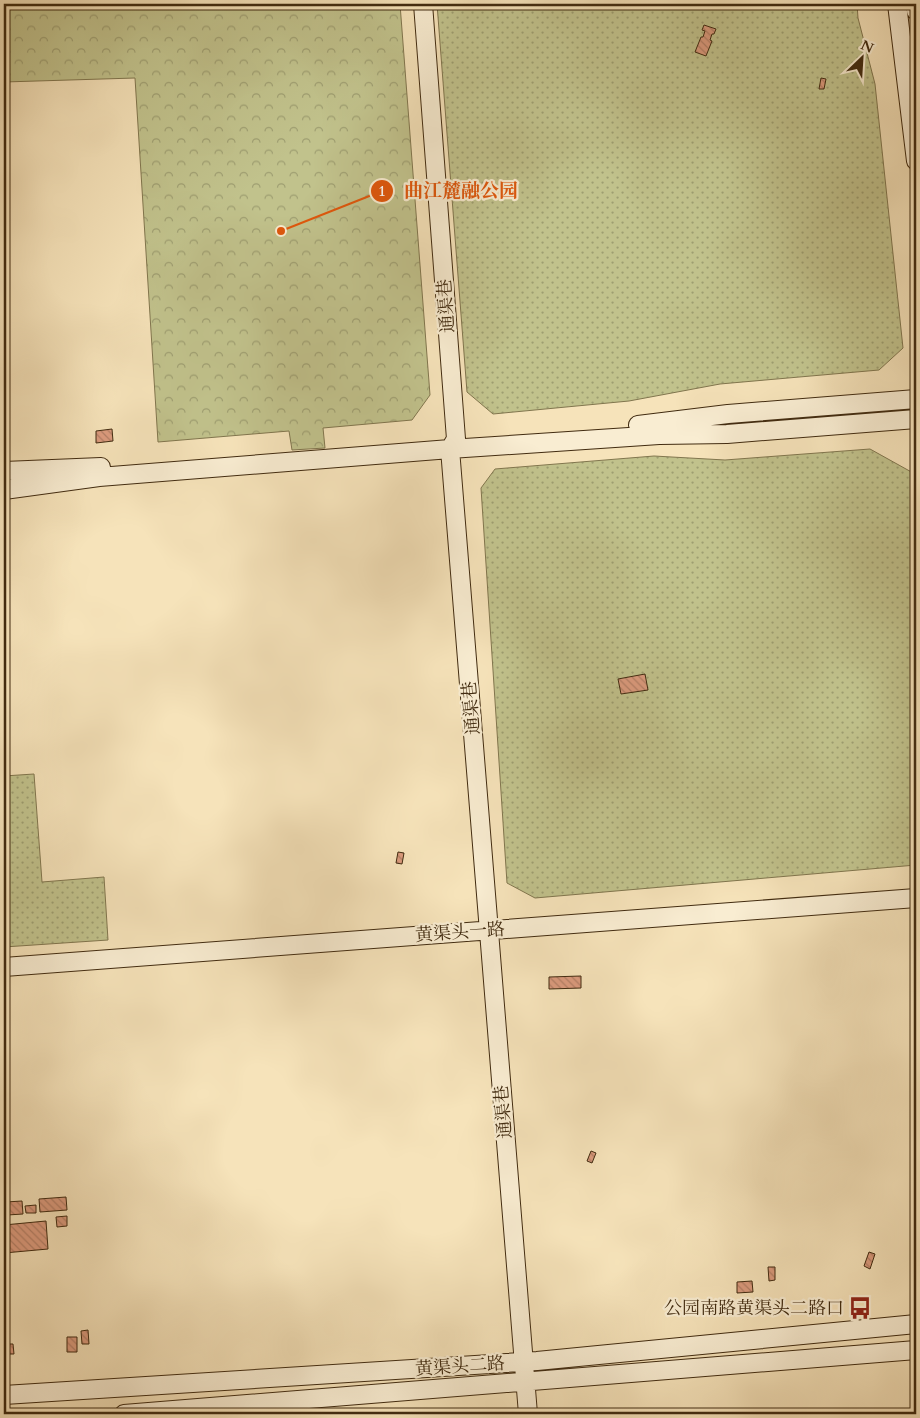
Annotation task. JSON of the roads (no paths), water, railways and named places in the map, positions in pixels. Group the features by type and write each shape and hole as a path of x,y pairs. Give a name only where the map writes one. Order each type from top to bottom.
{"street":[{"name":"通渠巷","path":"423,4 488,930 528,1414"},
{"path":"897,4 916,161"},
{"path":"916,4 916,11"},
{"path":"4,490 99,477 654,424 728,414 916,399"},
{"path":"4,471 94,467 316,448 727,434 916,418"},
{"name":"黄渠头一路","path":"4,967 916,898"},
{"name":"黄渠头二路","path":"4,1395 524,1362 916,1324"},
{"name":"黄渠头二路","path":"124,1414 916,1350"}],"place":[{"name":"曲江麓融公园","path":"281,231"},
{"name":"公园南路黄渠头二路口","path":"860,1308"}]}
